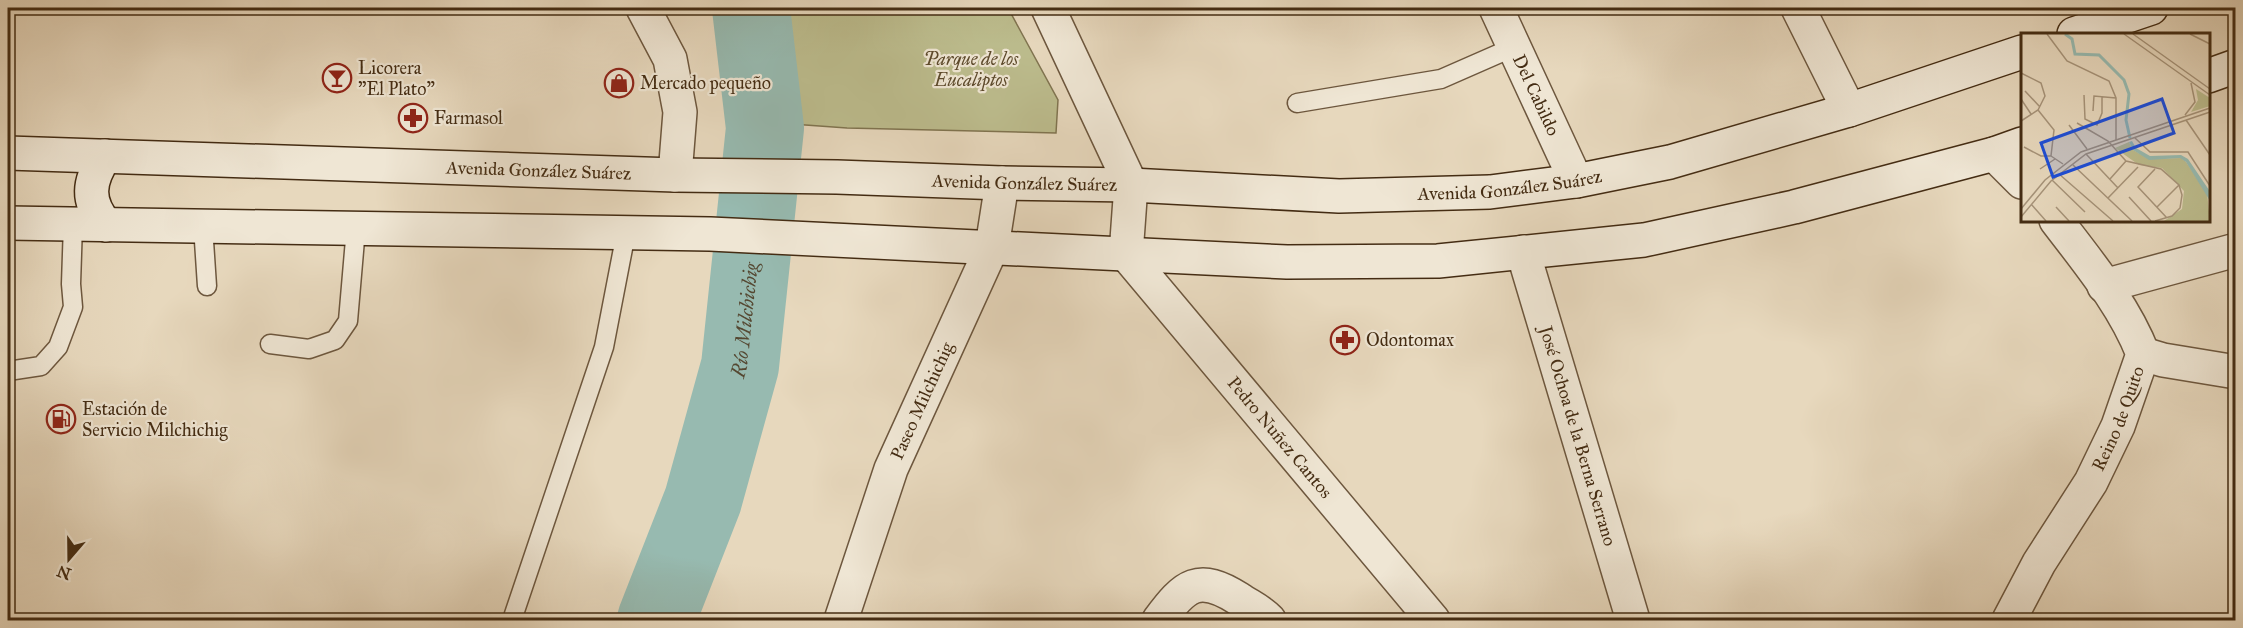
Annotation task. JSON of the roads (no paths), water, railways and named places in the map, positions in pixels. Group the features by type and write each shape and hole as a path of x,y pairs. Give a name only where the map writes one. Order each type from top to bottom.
{"main road":[{"path":"643,8 670,59 689,174"},
{"path":"1048,8 1131,185 1126,254"},
{"name":"Del Cabildo","path":"1496,8 1576,181"},
{"path":"1798,8 1849,110"},
{"path":"2077,33 2138,10"},
{"name":"Avenida González Suárez","path":"8,153 1131,185 1339,196 1490,192 1576,181 1670,162 1849,110 2021,52"},
{"path":"2210,75 2235,66"},
{"path":"8,223 710,234 1287,262 1437,261 1644,240 1794,207 2008,149 2021,180"},
{"path":"105,156 95,172 91,192 96,213 106,225"},
{"name":"Paseo Milchichig","path":"840,621 891,469 992,247 1002,183"},
{"name":"Reino de Quito","path":"2009,621 2039,563 2091,482 2118,426 2143,354 2134,330 2057,222"},
{"path":"2104,285 2235,250"},
{"name":"José Ochoa de la Berna Serrano","path":"1523,252 1633,621"},
{"name":"Pedro Nuñez Cantos","path":"1126,254 1433,621"},
{"path":"2143,354 2163,360 2235,372"},
{"path":"1168,608 1200,584 1221,588 1263,614 1269,621"}],"lane":[{"path":"1297,103 1441,79 1515,47"},
{"path":"8,371 41,366 58,347 73,307 71,284 73,224"},
{"path":"203,226 207,286"},
{"path":"270,344 309,349 335,340 348,321 356,228"},
{"path":"512,621 604,347 626,233"}],"water":[{"path":"722,8 776,8 792,124 734,127"}],"waterway":[{"name":"Río Milchichig","path":"656,620 703,500 740,366 765,128 751,8"}],"place":[{"name":"Licorera \"El Plato\"","path":"337,78"},
{"name":"Mercado pequeño","path":"619,83"},
{"name":"Farmasol","path":"413,118"},
{"name":"Odontomax","path":"1345,340"},
{"name":"Estación de Servicio Milchichig","path":"61,419"}],"park label":[{"name":"Parque de los Eucaliptos","path":"971,69"}]}
